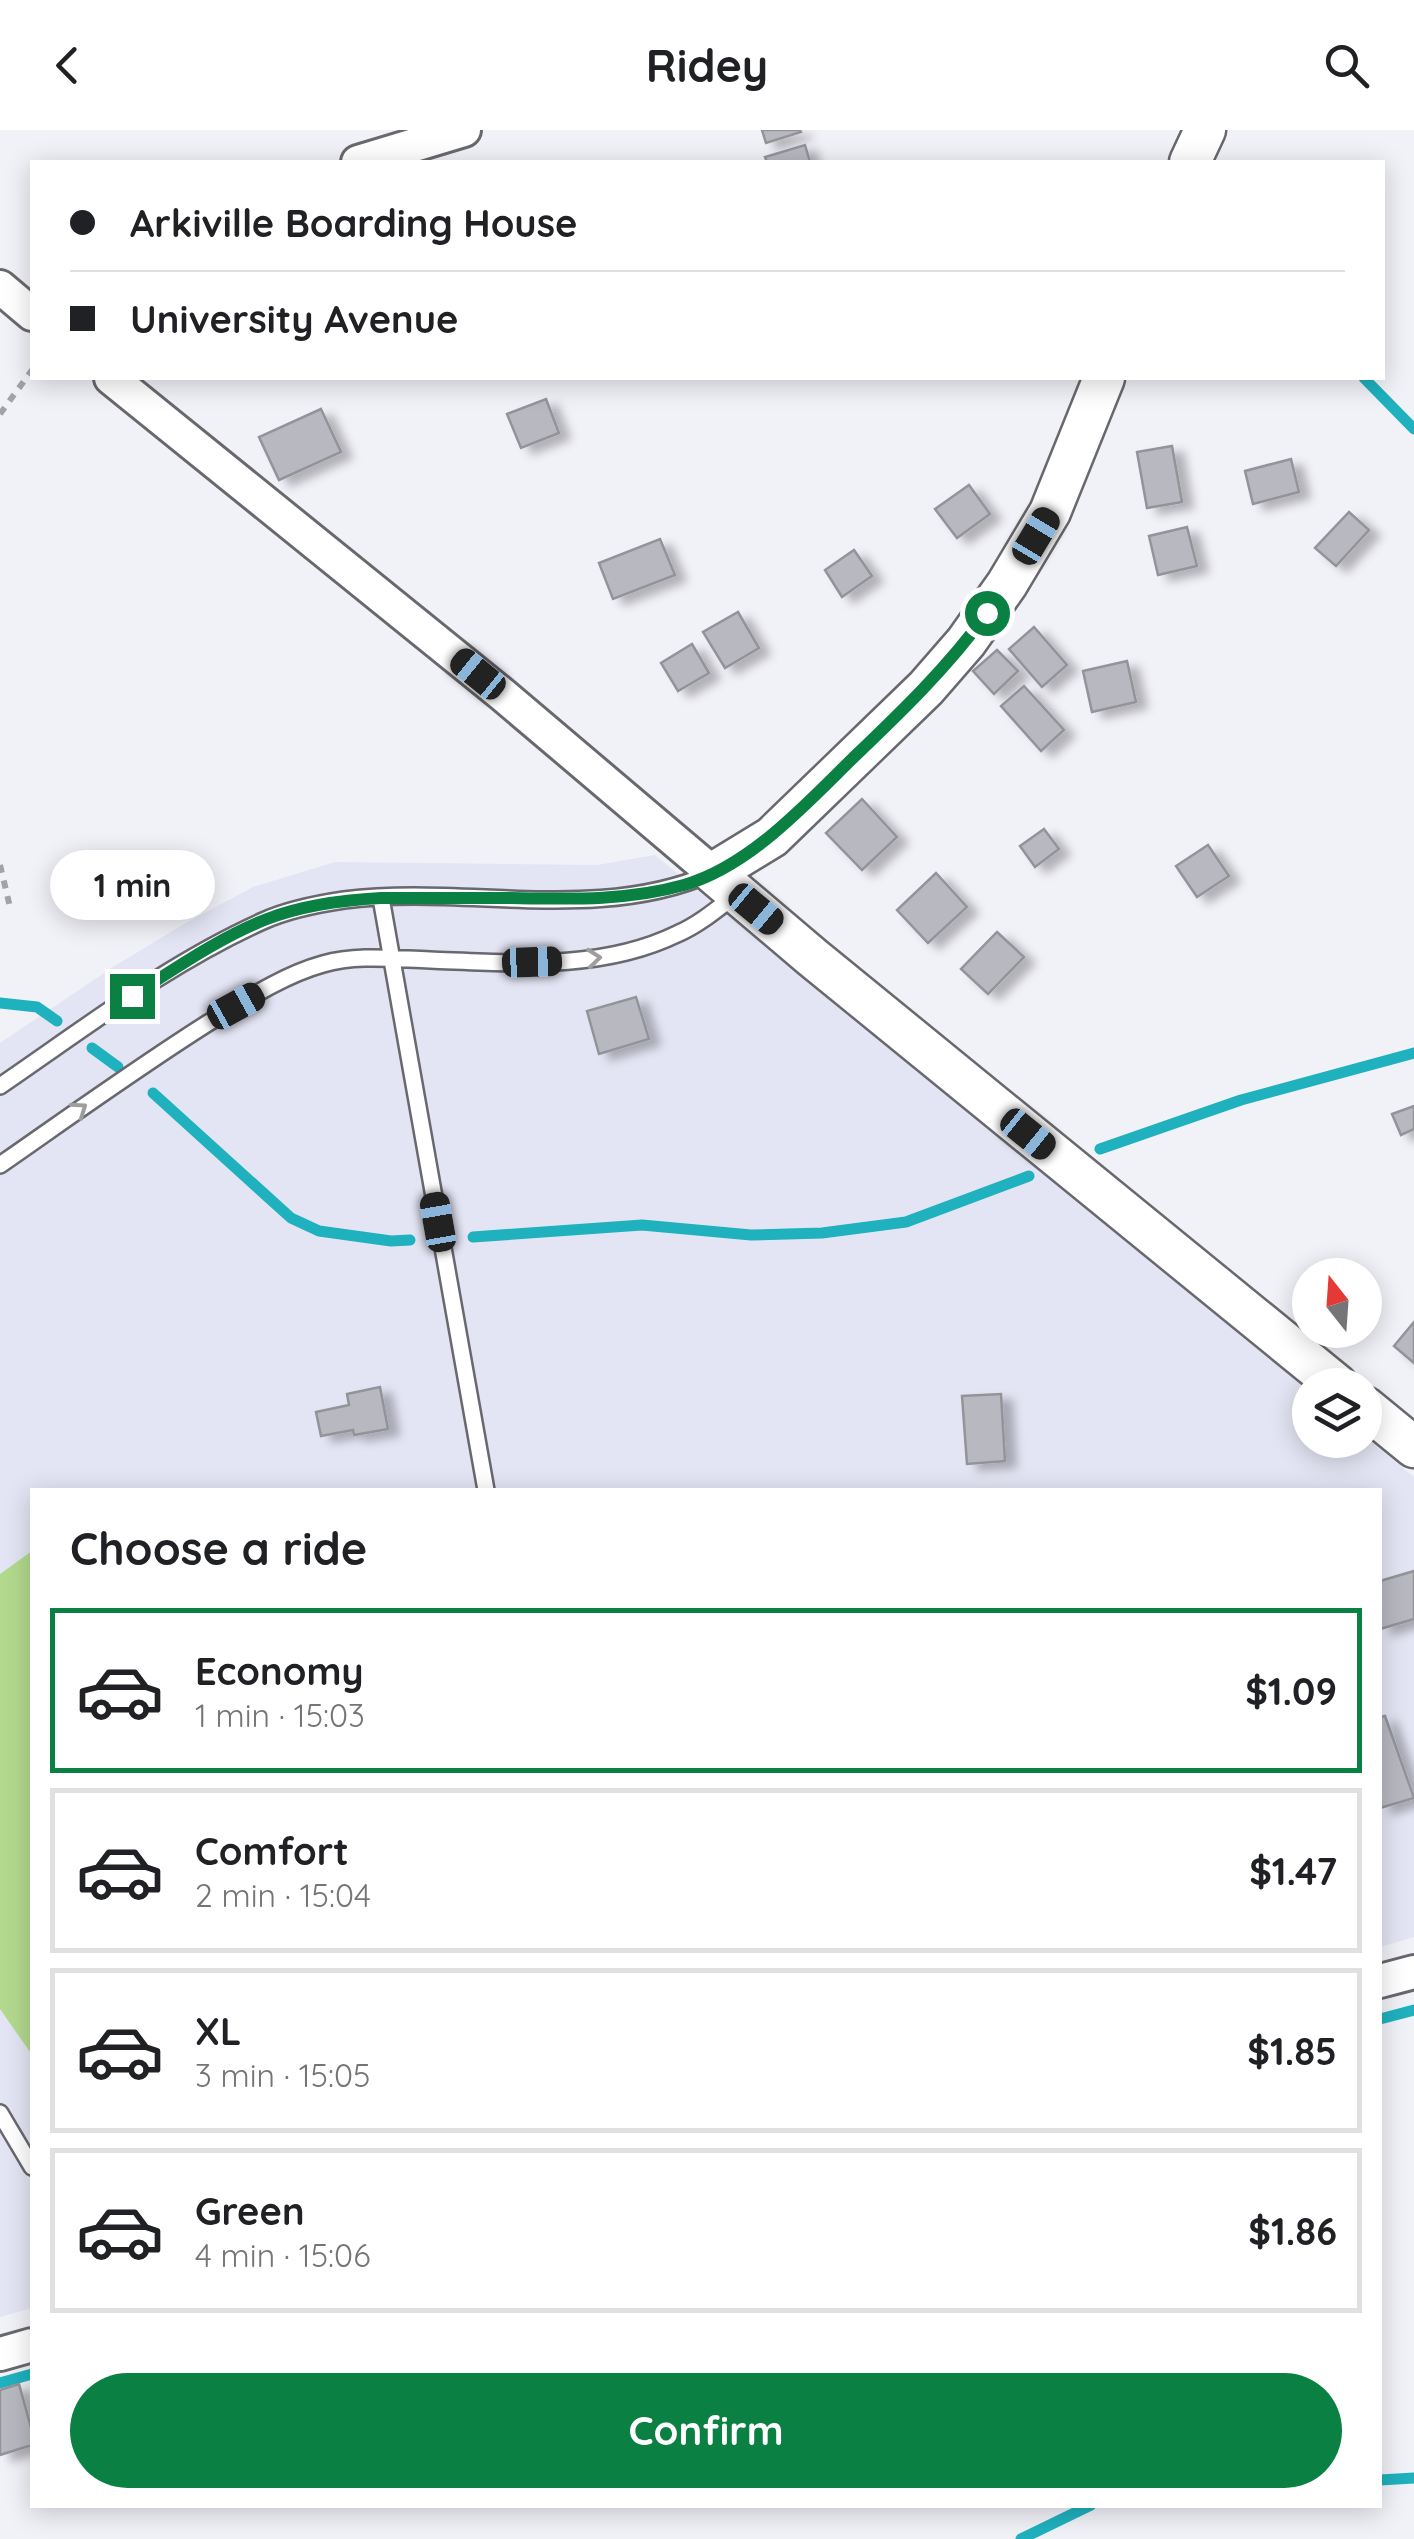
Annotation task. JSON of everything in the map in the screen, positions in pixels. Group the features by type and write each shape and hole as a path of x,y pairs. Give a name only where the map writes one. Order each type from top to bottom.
{"street":[{"path":"365,160 464,130"},
{"path":"1191,160 1205,130"},
{"path":"0,287 30,312"},
{"path":"113,380 503,695 812,957 1317,1368"},
{"path":"725,883 926,688 966,642 1050,512 1103,380"},
{"path":"1382,1422 1414,1447"},
{"path":"1382,1980 1414,1972"},
{"path":"0,2354 30,2346"}],"lane":[{"path":"0,1086 132,996 266,919 326,904 381,898 598,899 689,884 725,883"},
{"path":"0,1165 236,1006 323,964 354,958 497,962 600,959 638,950 699,922 725,883"},
{"path":"381,898 486,1488"},
{"path":"0,2113 30,2164"}],"path":[{"path":"0,414 30,373"},
{"path":"0,865 10,907"}],"shaded area":[{"path":"655,855 1292,1377 1292,1458 1382,1458 1382,1451 1414,1477 1414,1937 1382,1946 1382,1488 30,1488 30,2309 0,2317 0,1043 184,924 253,887 335,862 597,865"}],"green space":[{"path":"30,1552 30,2052 0,2009 0,1574"}],"building":[{"path":"762,130 800,130 801,132 766,143"},
{"path":"805,145 809,160 766,160 765,157"},
{"path":"546,399 559,433 521,448 507,414"},
{"path":"321,409 341,452 279,480 259,437"},
{"path":"1172,446 1182,502 1147,508 1137,452"},
{"path":"1291,459 1299,492 1253,504 1245,471"},
{"path":"969,485 990,514 957,538 935,509"},
{"path":"1349,512 1369,530 1336,566 1315,548"},
{"path":"1187,527 1197,566 1158,575 1149,536"},
{"path":"660,539 675,575 613,599 599,563"},
{"path":"854,550 872,576 842,597 825,570"},
{"path":"738,612 759,648 725,668 703,632"},
{"path":"1034,627 1067,665 1042,687 1009,649"},
{"path":"692,644 709,673 678,691 661,663"},
{"path":"997,650 1018,671 994,694 973,671"},
{"path":"1127,661 1136,702 1092,712 1083,671"},
{"path":"1024,686 1064,730 1041,751 1001,706"},
{"path":"862,799 897,837 862,870 826,833"},
{"path":"1044,829 1059,849 1035,867 1020,846"},
{"path":"1208,845 1229,876 1197,897 1176,866"},
{"path":"936,873 967,907 928,943 897,910"},
{"path":"997,932 1024,957 988,994 961,969"},
{"path":"636,997 649,1039 599,1054 587,1011"},
{"path":"1414,1106 1414,1129 1401,1135 1392,1114"},
{"path":"1414,1322 1414,1363 1394,1346"},
{"path":"380,1387 388,1429 321,1436 316,1412 349,1405 347,1394"},
{"path":"1001,1394 1005,1461 967,1464 962,1396"},
{"path":"1414,1571 1414,1619 1382,1628 1382,1580"},
{"path":"1385,1716 1414,1798 1382,1807"},
{"path":"19,2384 30,2424 30,2446 0,2455 0,2390"}],"waterway":[{"path":"1366,380 1414,429"},
{"path":"0,1003 37,1007 57,1021"},
{"path":"92,1048 118,1067"},
{"path":"1100,1149 1241,1100 1414,1053"},
{"path":"153,1093 291,1218 319,1231 410,1240"},
{"path":"473,1237 642,1225 751,1235 822,1233 906,1222 1029,1176"},
{"path":"1382,2018 1414,2010"},
{"path":"0,2383 30,2375"},
{"path":"1382,2480 1414,2478"},
{"path":"1021,2539 1085,2508"}],"route":[{"path":"132,996 266,919 306,908 381,898 598,899 645,894 689,884 714,873 772,837 926,688 987,613"}]}
